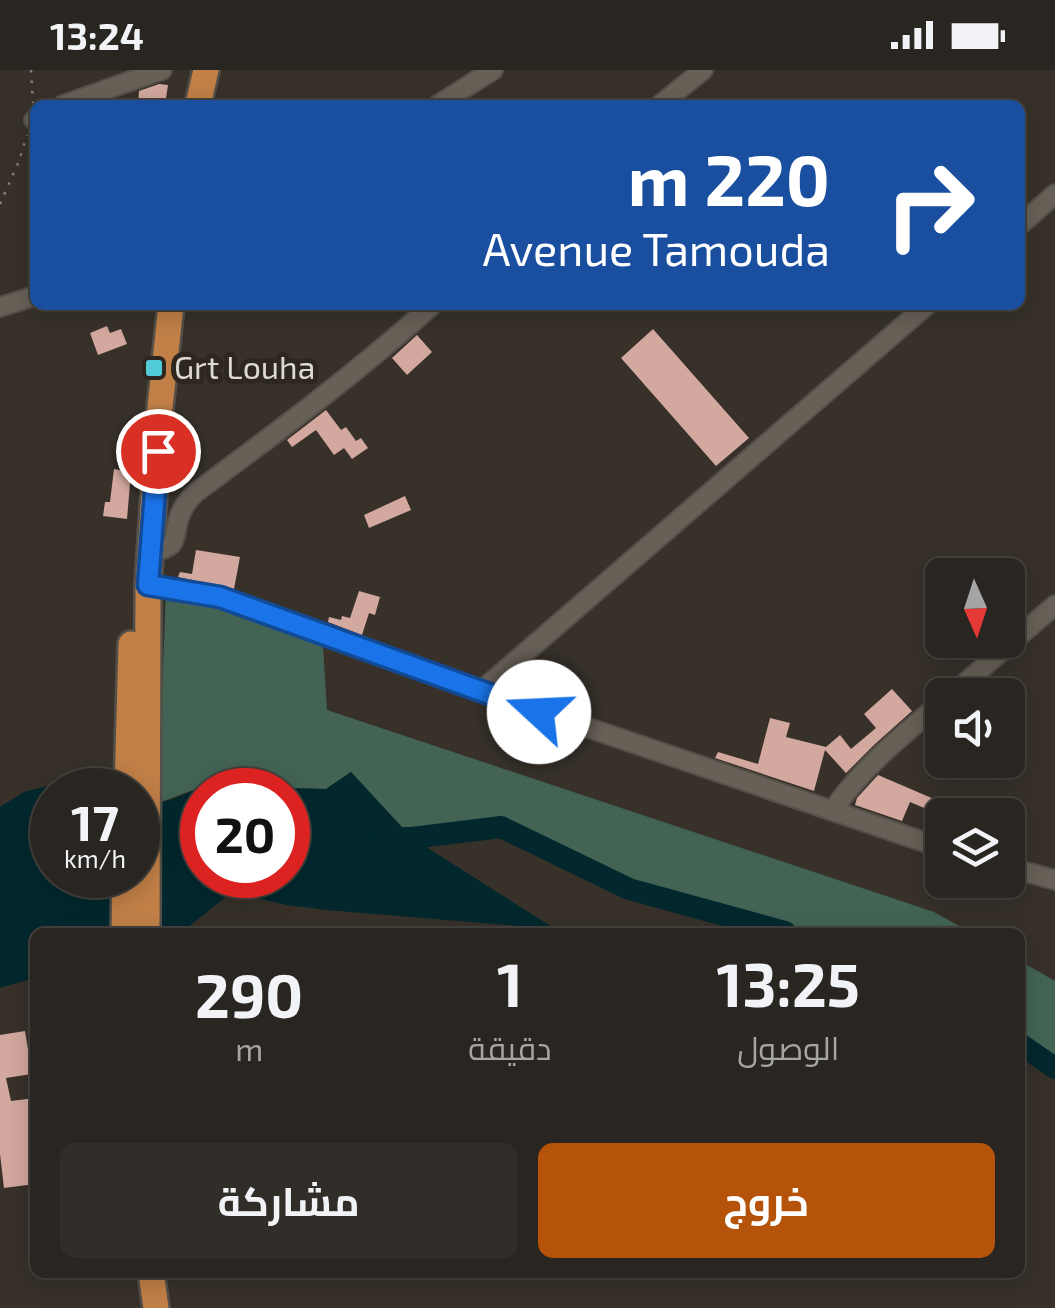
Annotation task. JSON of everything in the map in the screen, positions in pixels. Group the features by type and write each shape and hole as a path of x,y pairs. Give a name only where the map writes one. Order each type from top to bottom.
{"highway":[{"path":"199,100 206,70"},
{"path":"147,928 136,554 157,310"},
{"path":"132,768 139,740 146,660 148,585 171,310"},
{"path":"124,928 125,898"},
{"path":"139,1278 143,1308"},
{"path":"152,1278 156,1308"}],"street":[{"path":"77,100 162,70"},
{"path":"446,100 493,70"},
{"path":"666,100 703,70"},
{"path":"1025,221 1055,194"},
{"path":"0,307 30,298"},
{"path":"151,551 167,548 174,541 182,510 195,493 303,412 427,310"},
{"path":"482,691 921,310"},
{"path":"148,585 220,597 925,842"},
{"path":"972,678 1055,606"},
{"path":"832,811 851,784 884,750 925,716"},
{"path":"1025,872 1055,880"}],"path":[{"path":"31,70 33,100"},
{"path":"0,204 20,161 30,126"}],"green space":[{"path":"166,590 306,626 323,647 327,710 934,912 963,928 770,928 629,889 501,827 412,838 351,772 326,789 310,789 310,768 180,768 180,795 160,802"},
{"path":"1025,964 1055,981 1055,1068 1025,1047"}],"water":[{"path":"351,772 412,838 553,928 327,910 257,898 310,898 310,789 326,789"},
{"path":"30,790 30,898 160,898 160,803 180,796 180,898 224,898 187,928 30,928 30,979 0,988 0,807"}],"building":[{"path":"168,85 166,100 138,100 139,91"},
{"path":"107,326 110,333 121,329 127,344 98,355 90,333"},
{"path":"653,329 749,438 716,466 621,358"},
{"path":"417,335 432,352 407,375 392,358"},
{"path":"326,410 341,430 346,427 356,441 361,438 368,448 352,459 344,448 334,455 316,430 292,447 287,440"},
{"path":"114,469 131,472 127,519 103,516 105,502 110,502"},
{"path":"405,496 411,510 369,528 364,515"},
{"path":"196,550 240,557 234,589 178,577 180,572 192,574"},
{"path":"359,591 380,597 375,615 369,613 362,635 328,622 329,617 350,618"},
{"path":"892,689 912,711 846,773 825,750 814,791 715,758 718,752 758,764 770,718 790,723 786,737 826,747 840,735 851,749 876,728 864,714"},
{"path":"878,775 932,798 925,798 925,808 910,802 902,821 855,805"},
{"path":"25,1031 30,1062 30,1074 6,1078 11,1101 30,1099 30,1185 4,1188 0,1154 0,1035"}],"waterway":[{"path":"384,838 501,827 629,889 770,928"},
{"path":"1025,1047 1055,1068"}],"place":[{"name":"Grt Louha","path":"154,368"}],"route":[{"path":"158,451 148,585 220,597 539,712"}]}
